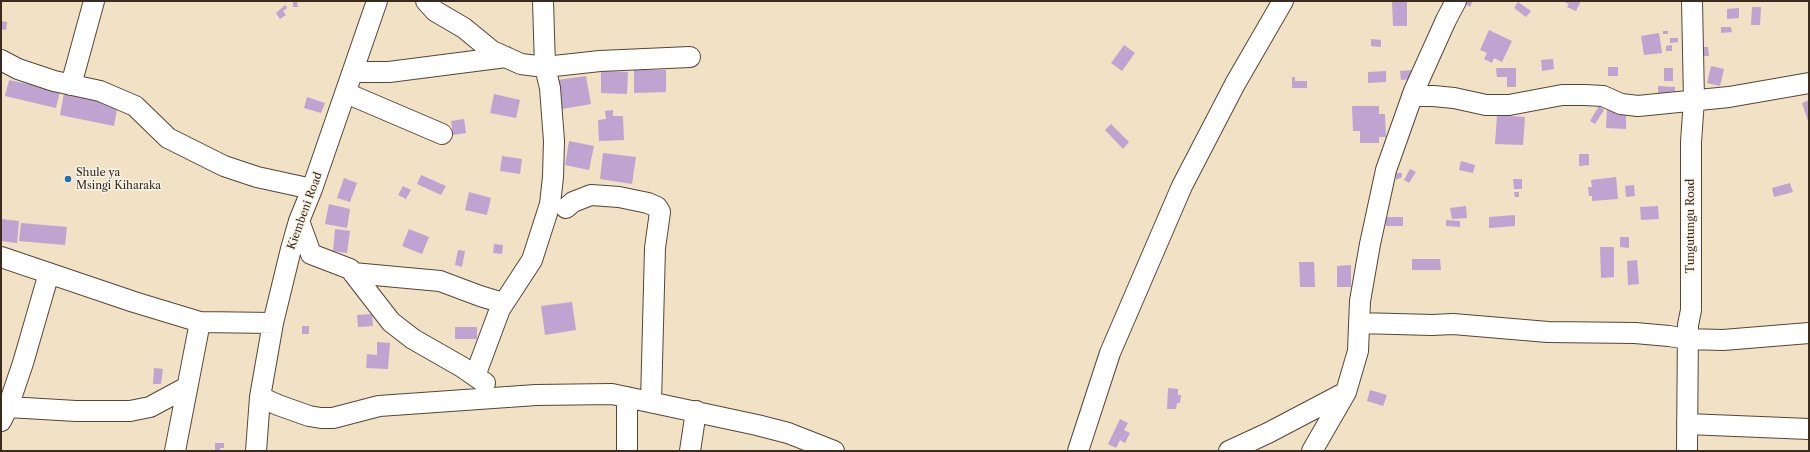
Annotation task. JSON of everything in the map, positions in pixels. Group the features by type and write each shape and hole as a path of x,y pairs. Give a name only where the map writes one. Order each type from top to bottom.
{"street":[{"path":"71,85 94,1"},
{"name":"Kiembeni Road","path":"256,451 260,397 283,279 298,221 312,189 377,1"},
{"path":"426,1 435,11 464,28 492,51 521,64 545,67 600,61 690,58"},
{"path":"475,376 503,303 532,260 550,204 553,177 554,141 550,88 545,67 543,1"},
{"path":"1078,451 1110,353 1182,186 1235,84 1283,1"},
{"path":"1320,449 1346,392 1358,351 1360,301 1370,244 1386,170 1412,96 1456,1"},
{"name":"Tungutungu Road","path":"1685,442 1688,340 1691,310 1691,142 1694,100 1692,1"},
{"path":"353,72 389,72 506,57"},
{"path":"1,60 18,69 54,81 100,91 135,106 168,138 224,166 257,177 312,189"},
{"path":"1412,96 1454,98 1486,106 1509,105 1562,95 1603,96 1621,104 1638,106 1729,97 1809,83"},
{"path":"346,93 442,134"},
{"path":"566,208 573,202 591,195 619,197 648,203 657,207 660,212 655,248 651,402"},
{"path":"298,221 309,252 314,256 350,269 391,322 413,339 475,376 505,397"},
{"path":"1,257 141,305 200,322 274,323"},
{"path":"48,273 33,334 4,414 76,411 130,412 150,407 187,387"},
{"path":"353,273 440,281 503,303"},
{"path":"175,451 200,322"},
{"path":"1359,323 1432,325 1453,324 1548,332 1635,333 1669,336 1688,340 1723,340 1809,333"},
{"path":"1229,451 1268,433 1346,392"},
{"path":"260,397 278,406 309,416 333,418 379,406 536,395 612,394 782,432 829,450"},
{"path":"627,397 627,451"},
{"path":"690,451 696,412"},
{"path":"1685,442 1809,429"}],"building":[{"path":"293,1 297,1 298,7 293,7"},
{"path":"1392,1 1407,1 1407,26 1393,26"},
{"path":"1465,1 1473,1 1470,7 1464,3"},
{"path":"1562,1 1581,1 1576,11 1567,7 1569,4"},
{"path":"1518,2 1531,11 1526,17 1514,8"},
{"path":"285,5 287,8 283,11 286,15 280,19 276,13"},
{"path":"1752,7 1761,7 1760,25 1751,25"},
{"path":"1739,8 1739,18 1727,19 1727,9"},
{"path":"1,21 7,22 6,30 1,29"},
{"path":"1721,27 1731,27 1732,32 1721,33"},
{"path":"1489,30 1512,41 1502,62 1494,58 1492,63 1484,59 1487,53 1480,50"},
{"path":"1663,31 1668,31 1668,34 1663,34"},
{"path":"1659,33 1662,53 1644,55 1641,36"},
{"path":"1670,38 1678,38 1678,42 1670,43"},
{"path":"1371,39 1381,40 1381,47 1371,46"},
{"path":"1124,45 1135,53 1122,71 1111,63"},
{"path":"1672,45 1672,51 1666,51 1666,46"},
{"path":"1702,47 1708,47 1709,56 1703,56"},
{"path":"1553,59 1554,69 1542,71 1541,60"},
{"path":"1711,66 1724,69 1720,86 1707,83"},
{"path":"1608,67 1618,67 1618,76 1608,76"},
{"path":"1496,68 1516,68 1516,87 1507,87 1507,77 1497,77"},
{"path":"1664,68 1673,68 1673,81 1664,81"},
{"path":"634,70 666,70 666,92 634,93"},
{"path":"1412,70 1413,79 1401,80 1400,71"},
{"path":"601,71 628,72 627,94 601,93"},
{"path":"1386,71 1386,82 1368,83 1368,72"},
{"path":"586,76 591,104 562,109 557,80"},
{"path":"1292,77 1295,77 1295,81 1307,81 1307,88 1292,88"},
{"path":"9,80 60,91 56,108 5,96"},
{"path":"1658,86 1675,87 1675,100 1658,99"},
{"path":"64,93 118,104 114,126 60,115"},
{"path":"494,94 520,100 516,118 490,113"},
{"path":"307,97 325,103 321,113 304,108"},
{"path":"1809,100 1809,124 1802,103"},
{"path":"1352,106 1379,106 1379,114 1385,114 1386,137 1379,137 1379,143 1360,143 1360,131 1353,131"},
{"path":"1599,106 1604,110 1595,124 1590,121"},
{"path":"1607,108 1626,108 1626,129 1606,128"},
{"path":"613,110 613,116 623,116 624,140 599,141 598,120 606,119 605,111"},
{"path":"1497,115 1525,117 1523,145 1495,144"},
{"path":"464,119 466,133 453,135 451,121"},
{"path":"1111,124 1129,142 1123,149 1105,130"},
{"path":"569,141 594,146 589,170 565,165"},
{"path":"603,153 636,157 632,184 600,179"},
{"path":"1579,154 1589,154 1589,165 1579,166"},
{"path":"502,156 522,159 520,174 500,171"},
{"path":"1461,161 1475,165 1473,173 1459,170"},
{"path":"1410,169 1416,172 1409,183 1404,180"},
{"path":"1396,173 1402,173 1402,177 1396,180"},
{"path":"421,175 446,186 441,195 417,184"},
{"path":"1616,177 1618,199 1592,201 1592,196 1589,196 1588,187 1592,187 1591,180"},
{"path":"344,178 357,183 350,202 337,198"},
{"path":"1513,179 1522,179 1522,189 1514,189"},
{"path":"1790,183 1793,192 1774,197 1772,188"},
{"path":"1634,185 1635,196 1626,197 1625,186"},
{"path":"403,186 411,190 406,199 398,195"},
{"path":"469,192 491,198 487,215 465,210"},
{"path":"1514,192 1519,192 1519,197 1515,197"},
{"path":"329,204 350,209 347,228 325,224"},
{"path":"1466,206 1467,218 1452,219 1450,208"},
{"path":"1658,206 1659,219 1641,220 1640,207"},
{"path":"1515,215 1515,226 1489,228 1489,217"},
{"path":"1386,217 1403,217 1403,226 1386,226"},
{"path":"1,219 19,221 17,243 1,241"},
{"path":"1446,220 1460,221 1460,227 1446,226"},
{"path":"21,223 67,227 65,245 19,241"},
{"path":"335,229 350,231 347,253 333,251"},
{"path":"409,229 429,237 422,254 402,246"},
{"path":"1620,237 1629,237 1629,248 1620,247"},
{"path":"494,244 503,245 502,254 493,253"},
{"path":"1600,247 1614,247 1614,277 1601,278"},
{"path":"458,250 465,251 462,267 455,265"},
{"path":"1412,259 1440,259 1441,270 1412,270"},
{"path":"1637,260 1639,284 1628,285 1627,261"},
{"path":"1299,262 1314,262 1315,287 1300,287"},
{"path":"1351,265 1351,287 1337,287 1337,266"},
{"path":"572,302 576,330 545,335 541,306"},
{"path":"372,314 373,326 358,327 357,315"},
{"path":"302,326 309,326 309,334 302,334"},
{"path":"455,327 477,327 477,339 455,339"},
{"path":"377,342 390,343 388,369 366,368 367,354 377,355"},
{"path":"154,368 163,369 161,384 153,384"},
{"path":"1168,388 1178,389 1178,395 1181,395 1180,403 1177,403 1176,409 1167,409"},
{"path":"1370,390 1387,395 1383,406 1367,401"},
{"path":"1120,419 1128,423 1124,430 1130,433 1125,443 1120,440 1116,448 1108,444"},
{"path":"215,443 224,443 224,448 220,448 220,451 215,451"}],"place":[{"name":"Shule ya Msingi Kiharaka","path":"68,179"}]}
